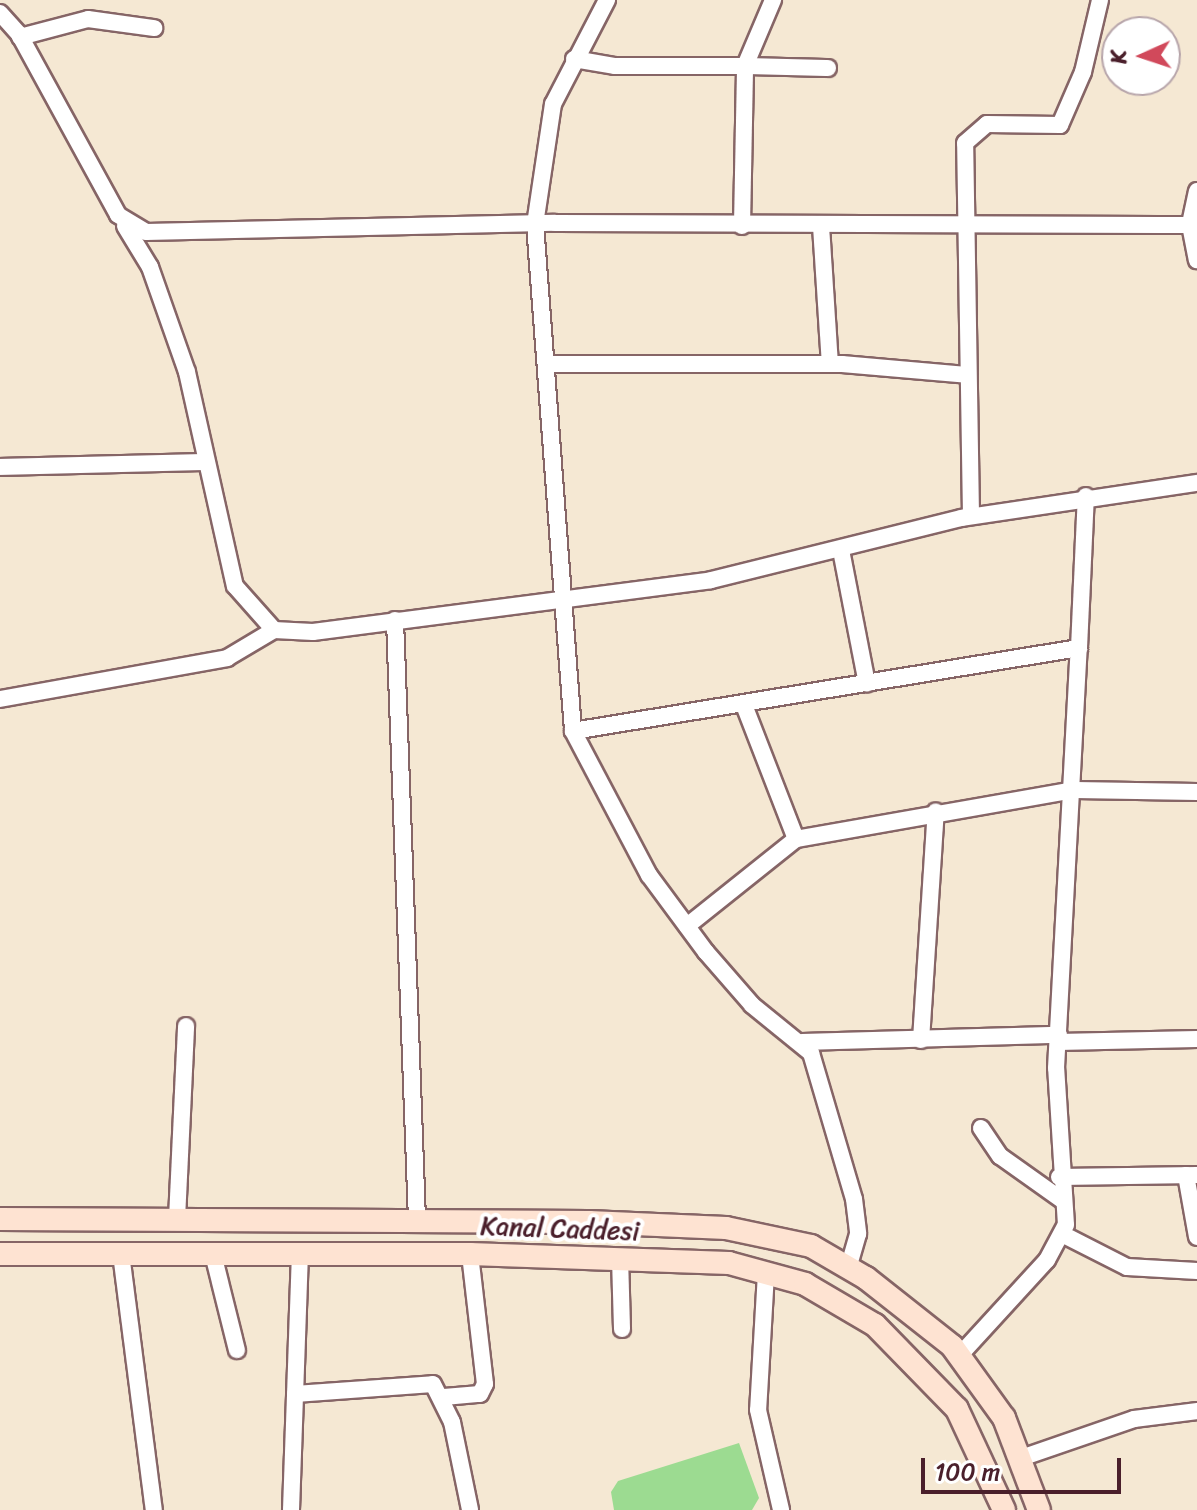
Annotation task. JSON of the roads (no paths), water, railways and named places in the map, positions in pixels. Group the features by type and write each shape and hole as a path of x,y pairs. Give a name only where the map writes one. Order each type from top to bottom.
{"main road":[{"path":"0,1219 417,1220 726,1228 811,1246 848,1268 959,1356 1004,1418 1039,1510"},
{"name":"Kanal Caddesi","path":"0,1254 470,1254 729,1263 805,1284 875,1325 957,1409 1004,1510"}],"street":[{"path":"607,0 553,104 535,224 569,599 573,731 617,821 687,926 752,1005 802,1042 854,1199 858,1234 848,1268"},
{"path":"742,226 745,66 773,0"},
{"path":"971,516 963,226 965,143 972,130 987,124 1060,125 1083,72 1100,0"},
{"path":"0,13 20,37 150,267 187,372 235,586 274,630"},
{"path":"20,37 88,19 154,28"},
{"path":"574,59 615,66 828,68"},
{"path":"1197,191 1194,225 1197,260"},
{"path":"125,226 175,237 535,224 1194,225"},
{"path":"821,226 830,364"},
{"path":"548,364 830,364 967,375"},
{"path":"0,467 206,462"},
{"path":"0,699 227,658 274,630 313,632 711,580 971,516 1086,496 1197,483"},
{"path":"959,1356 1062,1234 1058,1039 1075,790 1086,496"},
{"path":"841,550 867,684"},
{"path":"395,620 417,1220"},
{"path":"573,731 1079,648"},
{"path":"744,705 796,839"},
{"path":"687,926 796,839 936,811 1075,790 1197,792"},
{"path":"921,1040 936,811"},
{"path":"177,1219 186,1026"},
{"path":"802,1042 1197,1039"},
{"path":"981,1128 1000,1156 1062,1200"},
{"path":"1059,1177 1192,1175 1197,1237"},
{"path":"1062,1234 1127,1267 1197,1271"},
{"path":"121,1254 154,1510"},
{"path":"213,1254 237,1350"},
{"path":"291,1510 300,1254"},
{"path":"295,1394 418,1380 444,1397 480,1394 485,1384 470,1254"},
{"path":"620,1257 622,1329"},
{"path":"766,1273 758,1410 781,1510"},
{"path":"444,1397 470,1510"},
{"path":"1021,1458 1134,1419 1197,1411"}]}
